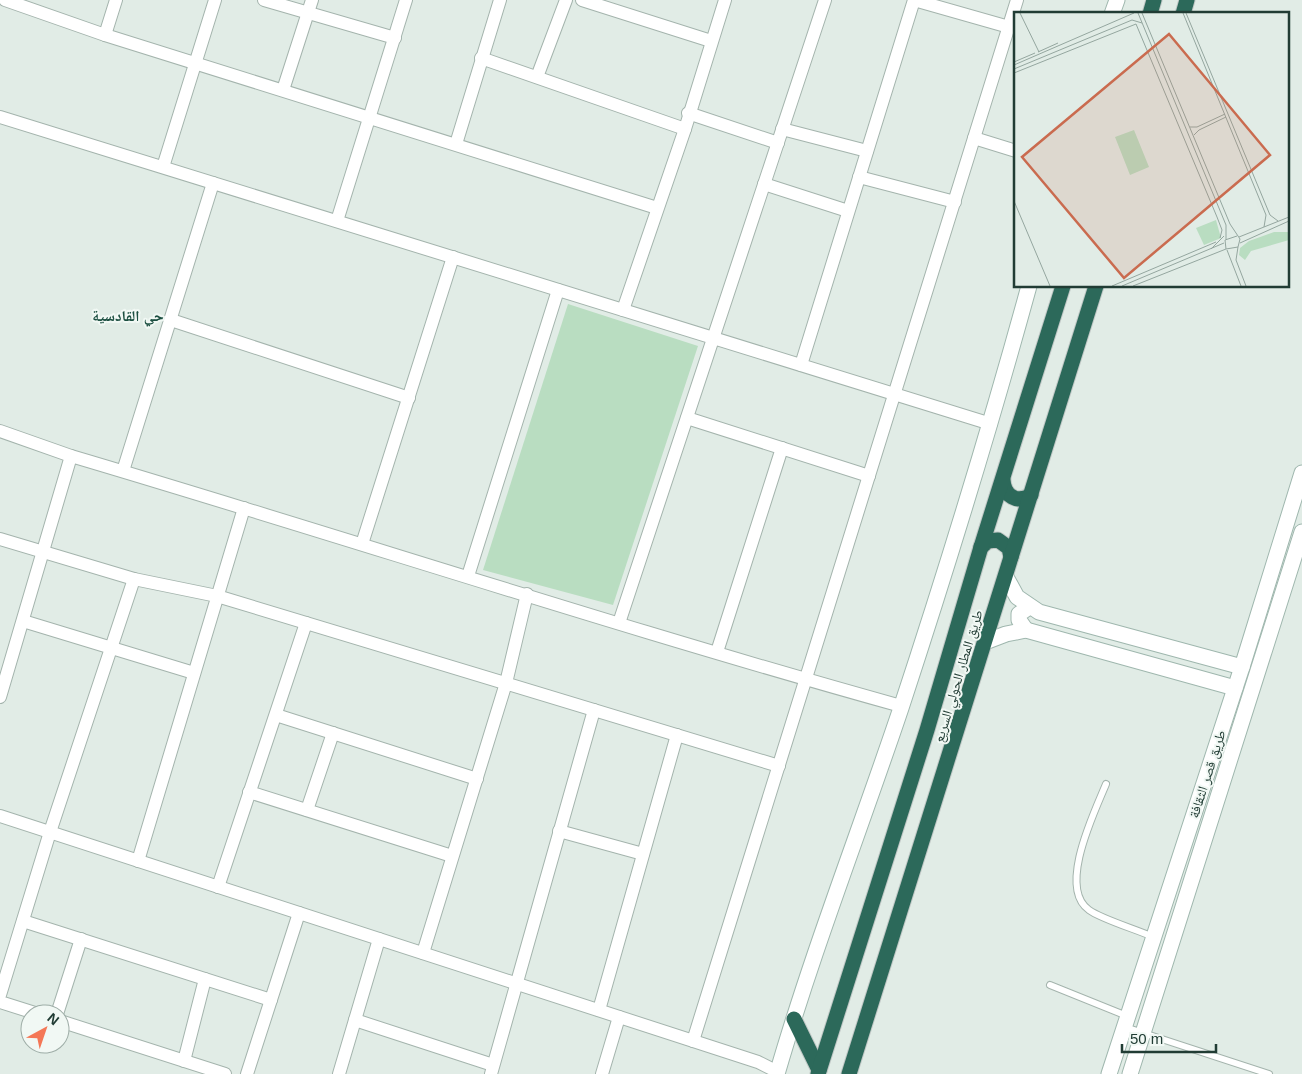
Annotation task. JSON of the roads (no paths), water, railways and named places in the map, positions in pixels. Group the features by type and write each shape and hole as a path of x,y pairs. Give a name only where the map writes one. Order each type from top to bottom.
{"highway":[{"name":"طريق المطار الحولي السريع","path":"819,1072 928,730 981,547 1062,288"},
{"name":"طريق المطار الحولي السريع","path":"849,1074 1095,288"},
{"path":"1002,480 1005,490 1012,497 1022,499 1031,495"},
{"path":"981,547 988,541 998,540 1009,548 1010,558"},
{"path":"794,1019 819,1072"}],"street":[{"path":"5,0 105,35 657,208"},
{"path":"105,35 116,0"},
{"path":"163,167 215,0"},
{"path":"264,0 395,38"},
{"path":"283,90 312,0"},
{"path":"337,221 371,118 406,0"},
{"path":"456,144 500,0"},
{"path":"537,77 566,0"},
{"path":"582,0 711,41"},
{"path":"623,310 685,129 688,113 725,0"},
{"path":"618,622 825,0"},
{"path":"801,365 914,0 1009,27"},
{"path":"693,1041 1017,0"},
{"path":"481,58 685,129"},
{"path":"688,113 778,143"},
{"path":"0,117 991,424"},
{"path":"782,129 867,151"},
{"path":"974,138 1014,150"},
{"path":"859,177 955,202"},
{"path":"123,471 214,183"},
{"path":"764,184 848,211"},
{"path":"362,544 453,257"},
{"path":"0,816 758,1062 778,1073 794,1019 901,706 991,424 1028,288"},
{"path":"468,576 558,290"},
{"path":"171,320 409,398"},
{"path":"686,418 869,476"},
{"path":"0,431 71,456 806,680 901,706"},
{"path":"717,652 782,448"},
{"path":"0,697 44,554 71,456"},
{"name":"طريق قصر الثقافة","path":"1109,1074 1242,667 1302,473"},
{"path":"138,861 244,508"},
{"name":"طريق قصر الثقافة","path":"1130,1074 1302,532"},
{"path":"0,539 44,554 134,579 217,596 779,766"},
{"path":"1006,577 1017,597 1029,607 1046,615 1242,667"},
{"path":"0,996 50,832 134,579"},
{"path":"423,953 506,683 527,594"},
{"path":"1026,630 1018,620 1019,614 1029,607"},
{"path":"23,621 194,673"},
{"path":"218,887 306,623"},
{"path":"985,642 1006,634 1026,630 1235,688"},
{"path":"355,1020 492,1070 594,710"},
{"path":"276,715 477,779"},
{"path":"308,810 333,733"},
{"path":"598,1010 677,735"},
{"path":"249,792 452,856"},
{"path":"559,831 643,854"},
{"path":"247,1074 299,913"},
{"path":"23,921 271,1000"},
{"path":"60,1004 81,939"},
{"path":"339,1074 378,939"},
{"path":"184,1061 205,979"},
{"path":"0,1002 20,1008"},
{"path":"602,1074 619,1017"},
{"path":"70,1024 225,1074"}],"lane":[{"path":"1106,784 1082,840 1077,868 1079,899 1089,910 1153,937"},
{"path":"1050,985 1126,1021 1143,1032 1269,1074"}],"district":[{"name":"حي القادسية","path":"128,315"}]}
